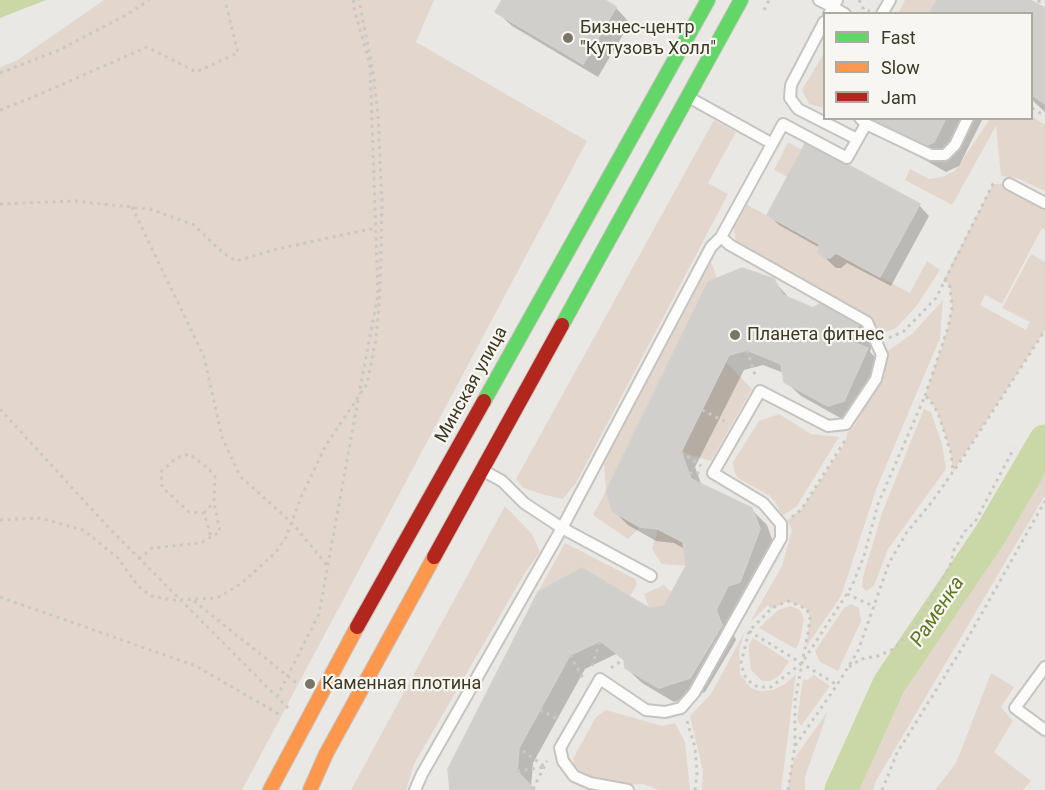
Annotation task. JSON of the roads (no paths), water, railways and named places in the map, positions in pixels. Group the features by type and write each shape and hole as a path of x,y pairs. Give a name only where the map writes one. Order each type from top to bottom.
{"main road":[{"name":"Минская улица","path":"270,790 352,636 708,0"},
{"path":"309,790 326,754 741,0"}],"lane":[{"path":"819,0 833,7"},
{"path":"823,26 791,85 790,98 798,109 858,139"},
{"path":"688,96 771,143"},
{"path":"415,790 562,528 711,247 721,237 783,124 847,158 858,139 863,121 930,155 945,155 955,145 967,120"},
{"path":"1009,184 1045,203"},
{"path":"628,790 590,783 574,776 563,761 560,748 600,679 646,710 665,712 681,708 694,693 781,538 781,524 764,503 713,474 760,391 828,426 846,424 876,379 882,355 867,322 730,245 721,237"},
{"path":"482,470 502,481 524,503 562,528 651,576"},
{"path":"1045,667 1015,708 1045,730"}],"waterway":[{"name":"Раменка","path":"841,790 889,684 990,535 1045,441"}],"place":[{"name":"Бизнес-центр \"Кутузовъ Холл\"","path":"568,38"},
{"name":"Планета фитнес","path":"735,335"},
{"name":"Каменная плотина","path":"310,684"}]}
